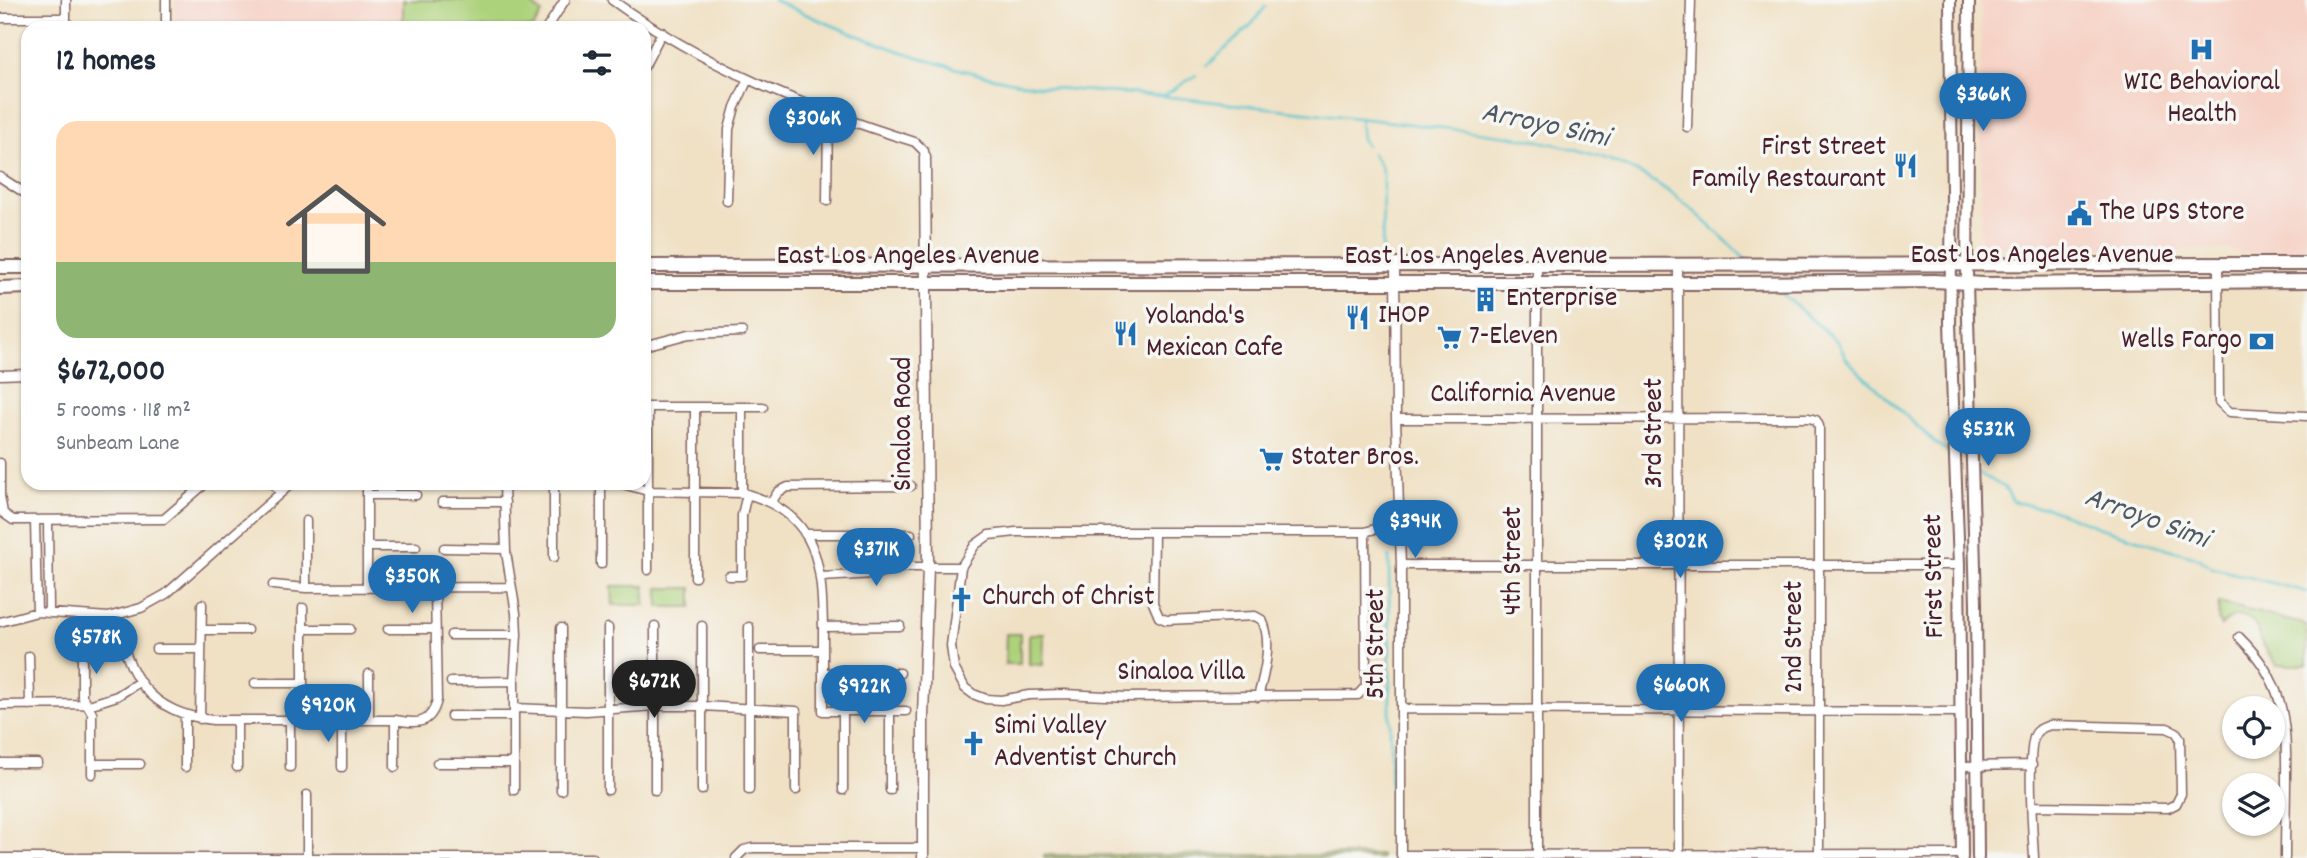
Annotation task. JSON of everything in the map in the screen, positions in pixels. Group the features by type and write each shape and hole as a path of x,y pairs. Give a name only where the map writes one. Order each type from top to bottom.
{"main road":[{"name":"First Street","path":"1950,0 1951,374 1959,565 1962,856"},
{"name":"First Street","path":"1969,0 1967,283 1978,858"},
{"name":"East Los Angeles Avenue","path":"651,266 2307,264"},
{"path":"0,267 21,267"},
{"name":"East Los Angeles Avenue","path":"651,283 2307,281"},
{"path":"0,288 21,287"}],"street":[{"path":"0,18 66,18 66,0"},
{"path":"166,0 166,21"},
{"path":"552,21 565,0"},
{"path":"612,0 645,21"},
{"path":"1687,127 1691,0"},
{"path":"651,25 748,79 828,113 915,142 924,151 925,157"},
{"path":"651,53 662,32"},
{"path":"727,201 729,129 735,107 748,79"},
{"path":"827,201 828,113"},
{"name":"Sinaloa Road","path":"923,853 923,718 930,567 925,157"},
{"path":"0,177 21,191"},
{"name":"3rd Street","path":"1678,263 1679,854"},
{"name":"4th Street","path":"1537,264 1537,856"},
{"name":"5th Street","path":"1395,265 1401,565 1401,855 1537,856"},
{"path":"2218,265 2218,396 2225,410 2236,413 2307,416"},
{"path":"651,344 690,334 742,332"},
{"path":"0,375 21,374"},
{"path":"651,407 763,407"},
{"path":"695,407 695,577"},
{"path":"729,576 742,576 742,514 745,494 742,407"},
{"name":"California Avenue","path":"1396,419 1816,420"},
{"name":"2nd Street","path":"1816,420 1819,426 1819,854"},
{"path":"0,463 3,513 13,520 164,519 198,490"},
{"path":"771,503 778,492 788,486 911,486"},
{"path":"0,622 37,612 95,617 141,608 166,594 283,490"},
{"path":"367,490 367,588"},
{"path":"504,490 506,549 517,635 514,681 514,790"},
{"path":"554,490 554,557"},
{"path":"601,490 601,564"},
{"path":"644,490 745,494 771,503 794,520 805,534 818,561 821,577 823,711 906,710"},
{"path":"648,491 648,570"},
{"path":"367,495 416,495"},
{"path":"442,502 505,502"},
{"path":"821,577 874,574 896,568 961,567 975,545 989,534 1365,532 1385,526 1398,516"},
{"path":"36,521 37,612"},
{"path":"48,521 49,611"},
{"path":"306,521 306,588"},
{"name":"Sinaloa Villa","path":"961,567 951,646 954,668 965,688 986,699 1064,694 1127,697 1351,696 1362,692 1366,686 1365,532"},
{"path":"1154,533 1153,603 1159,617 1166,620 1255,616 1262,620 1267,636 1258,697"},
{"path":"805,534 911,534"},
{"path":"367,547 416,547"},
{"path":"444,548 506,549"},
{"path":"1401,565 1959,565"},
{"path":"273,585 306,588 512,587"},
{"path":"116,615 125,655 139,682 160,702 185,715 200,719 395,720 413,723 429,717 435,710 437,700 435,588"},
{"path":"200,719 202,604"},
{"path":"303,608 303,720"},
{"path":"655,626 655,790"},
{"path":"702,626 702,790"},
{"path":"822,626 900,626"},
{"path":"749,627 749,790"},
{"path":"561,628 561,790"},
{"path":"608,628 608,790"},
{"path":"303,629 350,629"},
{"path":"388,629 435,629"},
{"path":"202,631 247,630"},
{"path":"452,635 517,635"},
{"path":"2239,638 2255,653 2271,676 2285,720 2285,858"},
{"path":"156,649 201,649"},
{"path":"760,650 822,650"},
{"path":"82,653 82,696 92,713 92,774"},
{"path":"29,656 30,705"},
{"path":"822,673 900,673"},
{"path":"369,674 369,720"},
{"path":"452,682 514,681"},
{"path":"0,705 86,704 117,696 139,682"},
{"path":"255,683 303,682"},
{"path":"452,716 655,706 796,711 796,790"},
{"path":"1401,709 1961,712"},
{"path":"890,710 890,790"},
{"path":"843,711 843,790"},
{"path":"185,715 185,767"},
{"path":"237,720 237,767"},
{"path":"290,720 290,767"},
{"path":"342,720 342,767"},
{"path":"395,720 395,767"},
{"path":"2032,806 2168,808 2176,803 2181,794 2181,742 2176,732 2167,728 2050,726 2040,729 2032,741 2032,806 2034,858"},
{"path":"0,763 37,763"},
{"path":"436,763 513,763"},
{"path":"92,764 140,764"},
{"path":"1962,766 2032,765"},
{"path":"307,795 307,858"},
{"path":"738,856 752,848 853,848 923,853"},
{"path":"853,848 853,858"},
{"path":"1537,856 1962,856"},
{"path":"0,858 593,858"}],"shaded area":[{"path":"175,0 402,0 402,21 175,21"},
{"path":"1981,0 2307,0 2307,253 2233,252 2229,249 2118,251 2113,247 1981,246"}],"green space":[{"path":"403,0 526,0 542,13 537,21 403,21"},
{"path":"612,586 645,586 645,605 613,605"},
{"path":"659,588 692,588 692,607 659,607"},
{"path":"2219,603 2307,625 2307,665 2277,665 2261,641 2255,624 2246,617 2230,619 2221,626 2218,619"},
{"path":"1006,634 1020,634 1020,664 1005,664"},
{"path":"1029,634 1044,634 1043,665 1029,664"},
{"path":"1044,855 1381,855 1381,858 1044,858"}],"waterway":[{"name":"Arroyo Simi","path":"774,0 891,48 1014,82 1483,133 1581,151 1626,167 1660,185 1690,208 1746,260"},
{"path":"1207,66 1252,24 1266,6"},
{"path":"1163,96 1196,75"},
{"path":"1360,118 1362,139 1366,145"},
{"path":"1372,153 1383,176 1382,253"},
{"name":"Arroyo Simi","path":"1774,287 1838,342 1847,360 1934,442 1951,454"},
{"name":"Arroyo Simi","path":"1976,472 2004,487 2013,501 2046,507 2098,527 2198,558 2213,568 2307,592"},
{"path":"1389,557 1391,858"}],"place":[{"name":"WIC Behavioral Health","path":"2202,50"},
{"name":"First Street Family Restaurant","path":"1906,165"},
{"name":"The UPS Store","path":"2079,214"},
{"name":"Enterprise","path":"1486,300"},
{"name":"IHOP","path":"1358,317"},
{"name":"Yolanda's Mexican Cafe","path":"1126,334"},
{"name":"7-Eleven","path":"1449,338"},
{"name":"Wells Fargo","path":"2262,342"},
{"name":"Stater Bros.","path":"1271,459"},
{"name":"Church of Christ","path":"962,599"},
{"name":"Simi Valley Adventist Church","path":"974,744"}]}
